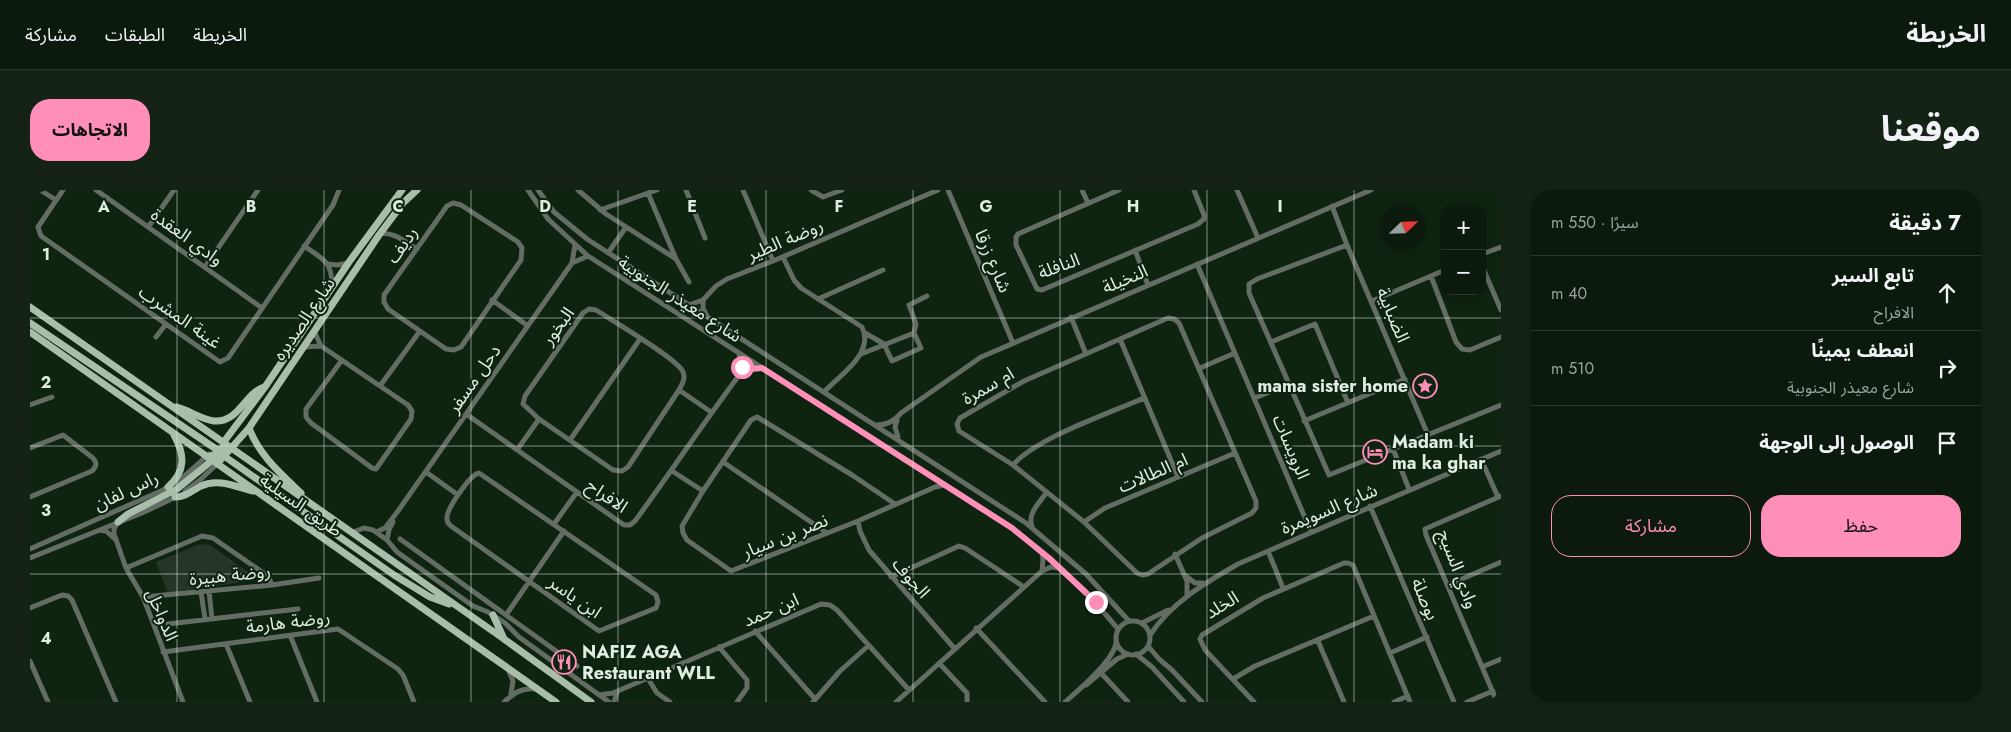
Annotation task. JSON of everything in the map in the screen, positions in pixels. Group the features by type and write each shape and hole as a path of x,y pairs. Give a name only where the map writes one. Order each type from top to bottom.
{"main road":[{"name":"شارع الصديره","path":"221,450 349,262 402,190"},
{"name":"شارع الصديره","path":"221,450 232,448 249,428 388,221 417,190"},
{"path":"30,306 172,407 221,450"},
{"path":"30,323 221,450 406,583 430,597 457,606"},
{"name":"طريق السيلية","path":"30,332 556,702"},
{"path":"172,407 185,410 208,420 225,420 238,411 251,394 265,387"},
{"path":"249,428 269,462 317,508"},
{"path":"168,487 179,474 183,459 180,446 173,432"},
{"name":"طريق السيلية","path":"232,448 591,702"},
{"path":"118,522 130,513 177,489 212,461 221,450"},
{"path":"175,497 185,495 214,482 258,493"},
{"path":"493,615 504,639"}],"street":[{"path":"40,190 56,200"},
{"name":"غينة المشرب","path":"63,190 38,227 41,236 220,362 228,358 332,205 339,190"},
{"name":"وادي العقدة","path":"96,190 262,308"},
{"path":"149,226 174,190"},
{"path":"205,267 258,190"},
{"name":"شارع معيذر الجنوبية","path":"528,190 548,219 588,256 1012,528 1042,552 1093,599 1118,629"},
{"name":"شارع معيذر الجنوبية","path":"538,190 561,219 608,253 1018,517 1086,574 1129,621"},
{"path":"578,190 600,210 676,259"},
{"path":"600,210 657,190"},
{"path":"686,190 705,238"},
{"path":"743,190 773,261"},
{"path":"810,190 823,197 842,190"},
{"name":"روضة الطير","path":"689,305 703,300 720,282 938,190"},
{"name":"شارع زرقا","path":"948,190 1013,343"},
{"path":"1082,190 1088,203"},
{"name":"النافلة","path":"1119,190 1022,231 1016,237 1016,245 1037,290 1042,290 1202,222 1204,215 1194,190"},
{"path":"1237,190 1258,238"},
{"name":"النخيلة","path":"875,424 890,423 901,413 981,357 1371,190"},
{"path":"1498,190 1501,196"},
{"path":"648,193 676,259 689,282"},
{"name":"رديف","path":"453,203 461,205 518,242 522,248 521,260 461,347 454,350 446,349 388,309 384,302 384,295 416,249 447,206 453,203"},
{"name":"الضبابية","path":"1332,206 1428,435"},
{"path":"388,221 395,236"},
{"path":"608,253 626,227"},
{"path":"379,234 395,236 416,249"},
{"name":"دحل مسفر","path":"376,532 385,528 398,511 572,263 575,245"},
{"path":"1347,245 1257,279 1249,284 1249,293 1329,475 1501,405"},
{"path":"304,246 328,264 337,266 349,262"},
{"path":"1486,253 1501,247"},
{"path":"1135,250 1148,285"},
{"path":"572,263 588,256"},
{"path":"783,257 794,280 818,299 862,327 866,338 861,354"},
{"path":"328,264 332,275 331,289"},
{"name":"الرويسات","path":"1197,264 1311,532"},
{"path":"818,299 883,270"},
{"path":"1372,301 1441,272"},
{"path":"1486,275 1501,310"},
{"path":"1431,276 1456,342 1462,349 1470,350 1501,337"},
{"path":"864,333 884,344 892,361 921,348 914,333 916,324 909,305 927,296"},
{"path":"492,300 528,326"},
{"path":"703,300 703,308 708,317"},
{"name":"البخور","path":"588,309 596,310 640,339 679,365 684,372 684,380 680,390 628,467 622,471 613,470 539,419 523,404 525,396 582,313 588,309"},
{"path":"1071,318 1086,354"},
{"name":"ام سمرة","path":"1168,318 1174,319 1179,323 1256,501 1256,508 1252,513 1202,538 1175,554 1148,574 1142,575 1137,573 1084,522 1013,465 959,431 957,424 960,418 1024,381 1120,339 1168,318"},
{"path":"156,337 166,324"},
{"path":"1271,342 1315,324 1348,403"},
{"path":"314,331 321,346 342,360 408,405 412,412 412,415 380,466 374,469 311,423 306,417 306,409 342,360"},
{"path":"380,386 420,331"},
{"path":"824,392 861,354 914,333"},
{"path":"570,440 640,339"},
{"path":"1120,339 1178,477"},
{"path":"304,347 321,346"},
{"path":"739,353 742,367 740,374"},
{"path":"1200,368 1235,353"},
{"path":"740,374 750,369 762,368"},
{"name":"الافراح","path":"466,414 624,525 630,525 672,471 711,412 740,374"},
{"path":"1304,421 1404,379"},
{"path":"1255,398 1288,384"},
{"path":"680,390 711,412"},
{"path":"30,405 52,397"},
{"path":"1013,465 1028,451 1074,428 1144,398"},
{"path":"901,413 895,427 896,434 902,442"},
{"name":"نصر بن سيار","path":"895,504 852,474 758,417 751,420 703,491 682,526 682,534 687,540 732,571 944,485"},
{"path":"517,450 539,419"},
{"path":"30,448 63,435 93,458 96,462 96,467 92,471 30,497"},
{"path":"1393,449 1410,489"},
{"name":"شارع السويمرة","path":"1150,635 1186,596 1238,564 1370,506 1501,452"},
{"name":"ام الطالات","path":"1084,522 1105,508 1235,454"},
{"name":"وادي السيج","path":"1481,459 1500,496 1425,529 1497,702"},
{"name":"راس لفان","path":"30,549 168,487 212,461"},
{"name":"راس لفان","path":"30,558 175,497 200,480 212,461"},
{"path":"723,462 827,533"},
{"path":"672,471 703,491"},
{"path":"426,472 458,495"},
{"name":"ابن ياسر","path":"479,473 554,524 656,595 658,602 656,608 599,631 448,522 447,516 458,495 474,474 479,473"},
{"path":"928,474 930,484 928,490"},
{"path":"554,524 577,492"},
{"path":"1033,528 1030,521 1034,511 1047,492"},
{"name":"بوصلة","path":"1370,506 1454,702"},
{"name":"دحل مسفر","path":"387,540 389,530 398,516 398,511"},
{"path":"1018,517 1025,517 1034,511"},
{"name":"الجوف","path":"858,521 869,550 954,648"},
{"name":"الدواخل","path":"118,522 114,529 126,568 143,598 183,702"},
{"name":"طريق السيلية","path":"353,532 370,528 376,532"},
{"path":"97,530 106,531 116,539"},
{"path":"506,615 564,531"},
{"path":"376,532 387,540 397,552 477,608 493,615 539,652 609,702"},
{"path":"126,568 206,536 213,538 268,576 272,585"},
{"path":"400,539 577,666"},
{"path":"891,577 959,546 965,548 1024,587"},
{"path":"1268,551 1283,588"},
{"path":"1042,552 1042,571"},
{"path":"1175,554 1185,575 1188,587 1186,596"},
{"path":"1448,585 1501,562"},
{"name":"الخلد","path":"1254,702 1201,644 1200,639 1202,635 1231,616 1283,588 1344,563 1353,565 1410,702"},
{"path":"896,702 976,628 1042,571 1051,567 1061,569"},
{"path":"1185,575 1195,583 1206,582"},
{"name":"روضة هبيرة","path":"143,598 272,585 319,578"},
{"path":"449,588 460,582"},
{"path":"457,594 460,582"},
{"path":"209,591 212,619"},
{"path":"202,592 205,620"},
{"path":"30,608 62,595 68,596 72,600 116,702"},
{"name":"ابن حمد","path":"599,695 617,691 821,604 830,605 837,610 909,690"},
{"name":"شارع السويمرة","path":"1142,623 1175,606"},
{"path":"168,624 298,609"},
{"path":"1233,680 1255,666 1374,616"},
{"path":"1065,702 1120,658 1143,651 1148,646 1150,635 1148,629 1142,623 1129,621 1118,629 1113,654 1084,686"},
{"path":"976,628 1045,702"},
{"name":"روضة هارمة","path":"163,652 338,629 344,631 398,669 403,675 414,701"},
{"path":"755,631 814,700 840,671 868,646"},
{"path":"290,636 317,702"},
{"path":"1390,653 1426,637"},
{"path":"1116,641 1120,648 1128,654"},
{"path":"1318,641 1344,702"},
{"path":"226,644 250,702"},
{"path":"539,652 549,646"},
{"path":"547,657 549,646"},
{"path":"1148,646 1202,702"},
{"path":"718,647 746,680 746,688 737,702"},
{"path":"1136,654 1152,667 1184,702"},
{"path":"1482,666 1501,659"},
{"path":"30,661 48,702"},
{"path":"939,663 967,694 967,702"},
{"path":"508,669 513,681 511,694"},
{"path":"1101,673 1128,702"},
{"path":"648,677 658,693 670,702"},
{"path":"504,702 511,694 524,689 537,689"},
{"path":"614,702 617,691"},
{"path":"1467,702 1493,691"},
{"path":"1394,702 1408,696"},
{"path":"406,702 414,701"}],"green space":[{"path":"200,544 210,545 254,576 255,580 168,593 156,562"}],"place":[{"name":"mama sister home","path":"1425,386"},
{"name":"Madam ki ma ka ghar","path":"1375,452"},
{"name":"NAFIZ AGA Restaurant WLL","path":"564,662"}],"route":[{"path":"742,367 740,374 750,369 762,368 1012,528 1049,558 1096,602"}]}
